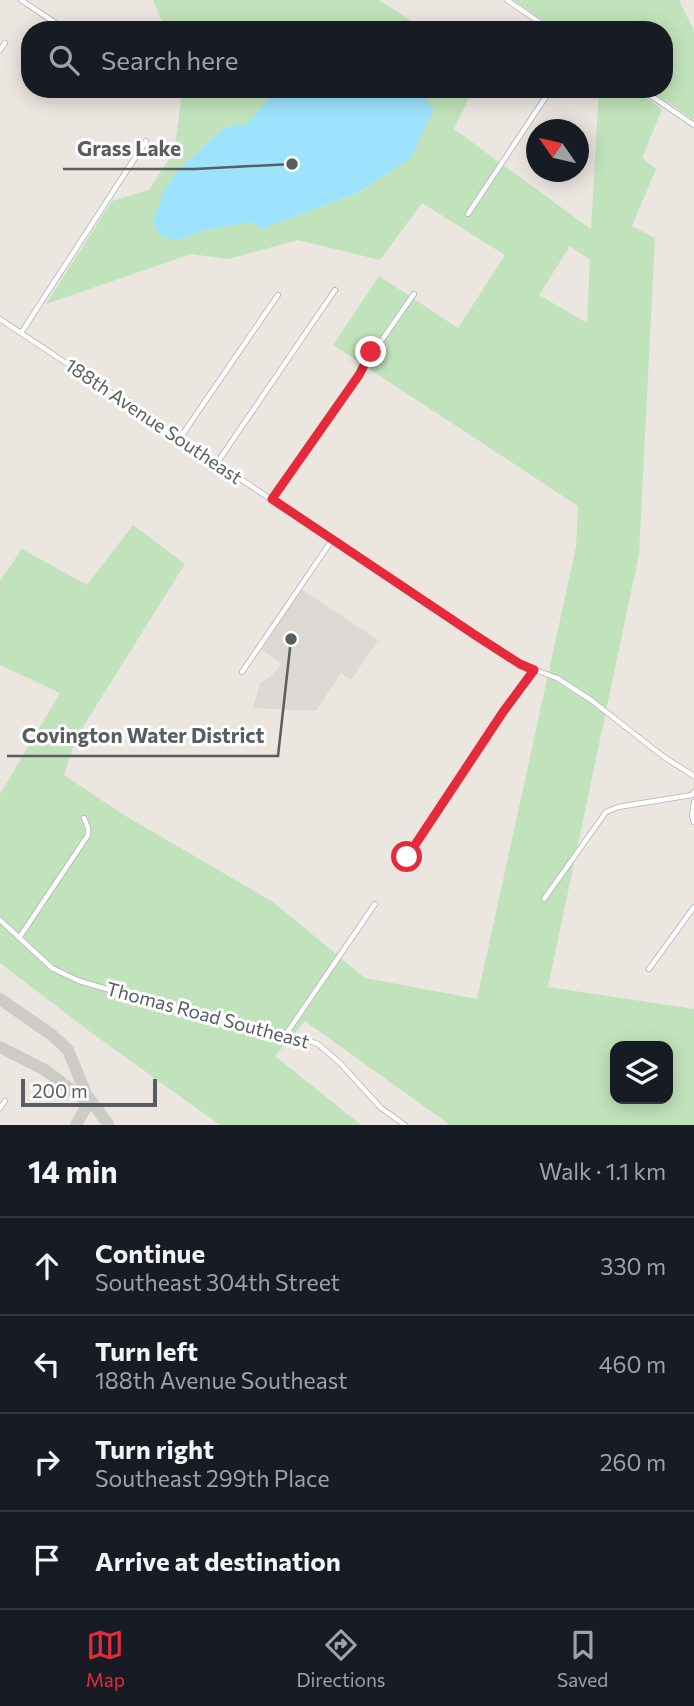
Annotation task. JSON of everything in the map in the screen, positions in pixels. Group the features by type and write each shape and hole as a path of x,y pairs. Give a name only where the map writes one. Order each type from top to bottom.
{"street":[{"path":"21,0 52,21"},
{"path":"507,0 538,21"},
{"path":"0,50 5,43"},
{"path":"468,214 545,98"},
{"path":"654,98 694,125"},
{"path":"20,333 146,141"},
{"path":"217,463 335,290"},
{"path":"272,499 414,293"},
{"path":"180,438 278,295"},
{"name":"188th Avenue Southeast","path":"0,319 475,635 520,664 557,678 591,700 664,757 694,776"},
{"path":"243,673 332,540"},
{"path":"407,857 534,670"},
{"path":"544,899 606,812 618,807 692,795 694,792"},
{"path":"694,802 694,822"},
{"path":"19,938 88,835 84,818"},
{"path":"286,1034 375,904"},
{"path":"649,969 694,907"},
{"name":"Thomas Road Southeast","path":"0,920 52,968 79,981 318,1044 340,1063 381,1108 405,1125"},
{"path":"0,1108 5,1101"}],"shaded area":[{"path":"301,589 378,640 351,680 341,673 316,711 253,708 260,683 273,675 281,663 261,649"}],"green space":[{"path":"153,0 379,0 411,21 162,21"},
{"path":"513,0 679,0 694,31 694,120 661,98 673,98 673,21 544,21"},
{"path":"182,98 269,98 247,124 225,127 177,171 177,240 205,230 253,222 262,229 358,193 411,157 419,98 469,98 454,129 591,229 598,98 647,98 662,109 642,158 656,169 632,226 655,238 639,554 548,987 694,1009 694,1125 450,1125 305,1021 275,1056 361,1125 220,1125 0,963 0,794 60,693 0,665 0,581 22,549 87,585 133,525 185,564 76,738 64,775 124,815 273,902 365,978 477,999 576,547 578,506 333,345 379,276 458,328 505,255 422,203 380,260 298,240 228,259 191,254 46,304 112,201 149,190 174,151","holes":["570,246 590,260 587,323 539,295"]}],"water":[{"path":"269,98 425,98 434,109 411,158 357,193 262,229 253,222 205,230 177,240 161,236 153,223 162,194 177,171 225,127 247,124"}],"taxiway":[{"path":"0,999 52,1035 68,1050 86,1094 85,1109 76,1125"},
{"path":"0,1047 45,1070 85,1100"},
{"path":"86,1094 108,1124"}],"place":[{"name":"Grass Lake","path":"292,164"},
{"name":"Covington Water District","path":"291,639"}],"route":[{"path":"371,352 359,375 272,499 475,635 534,670 407,857"}]}
